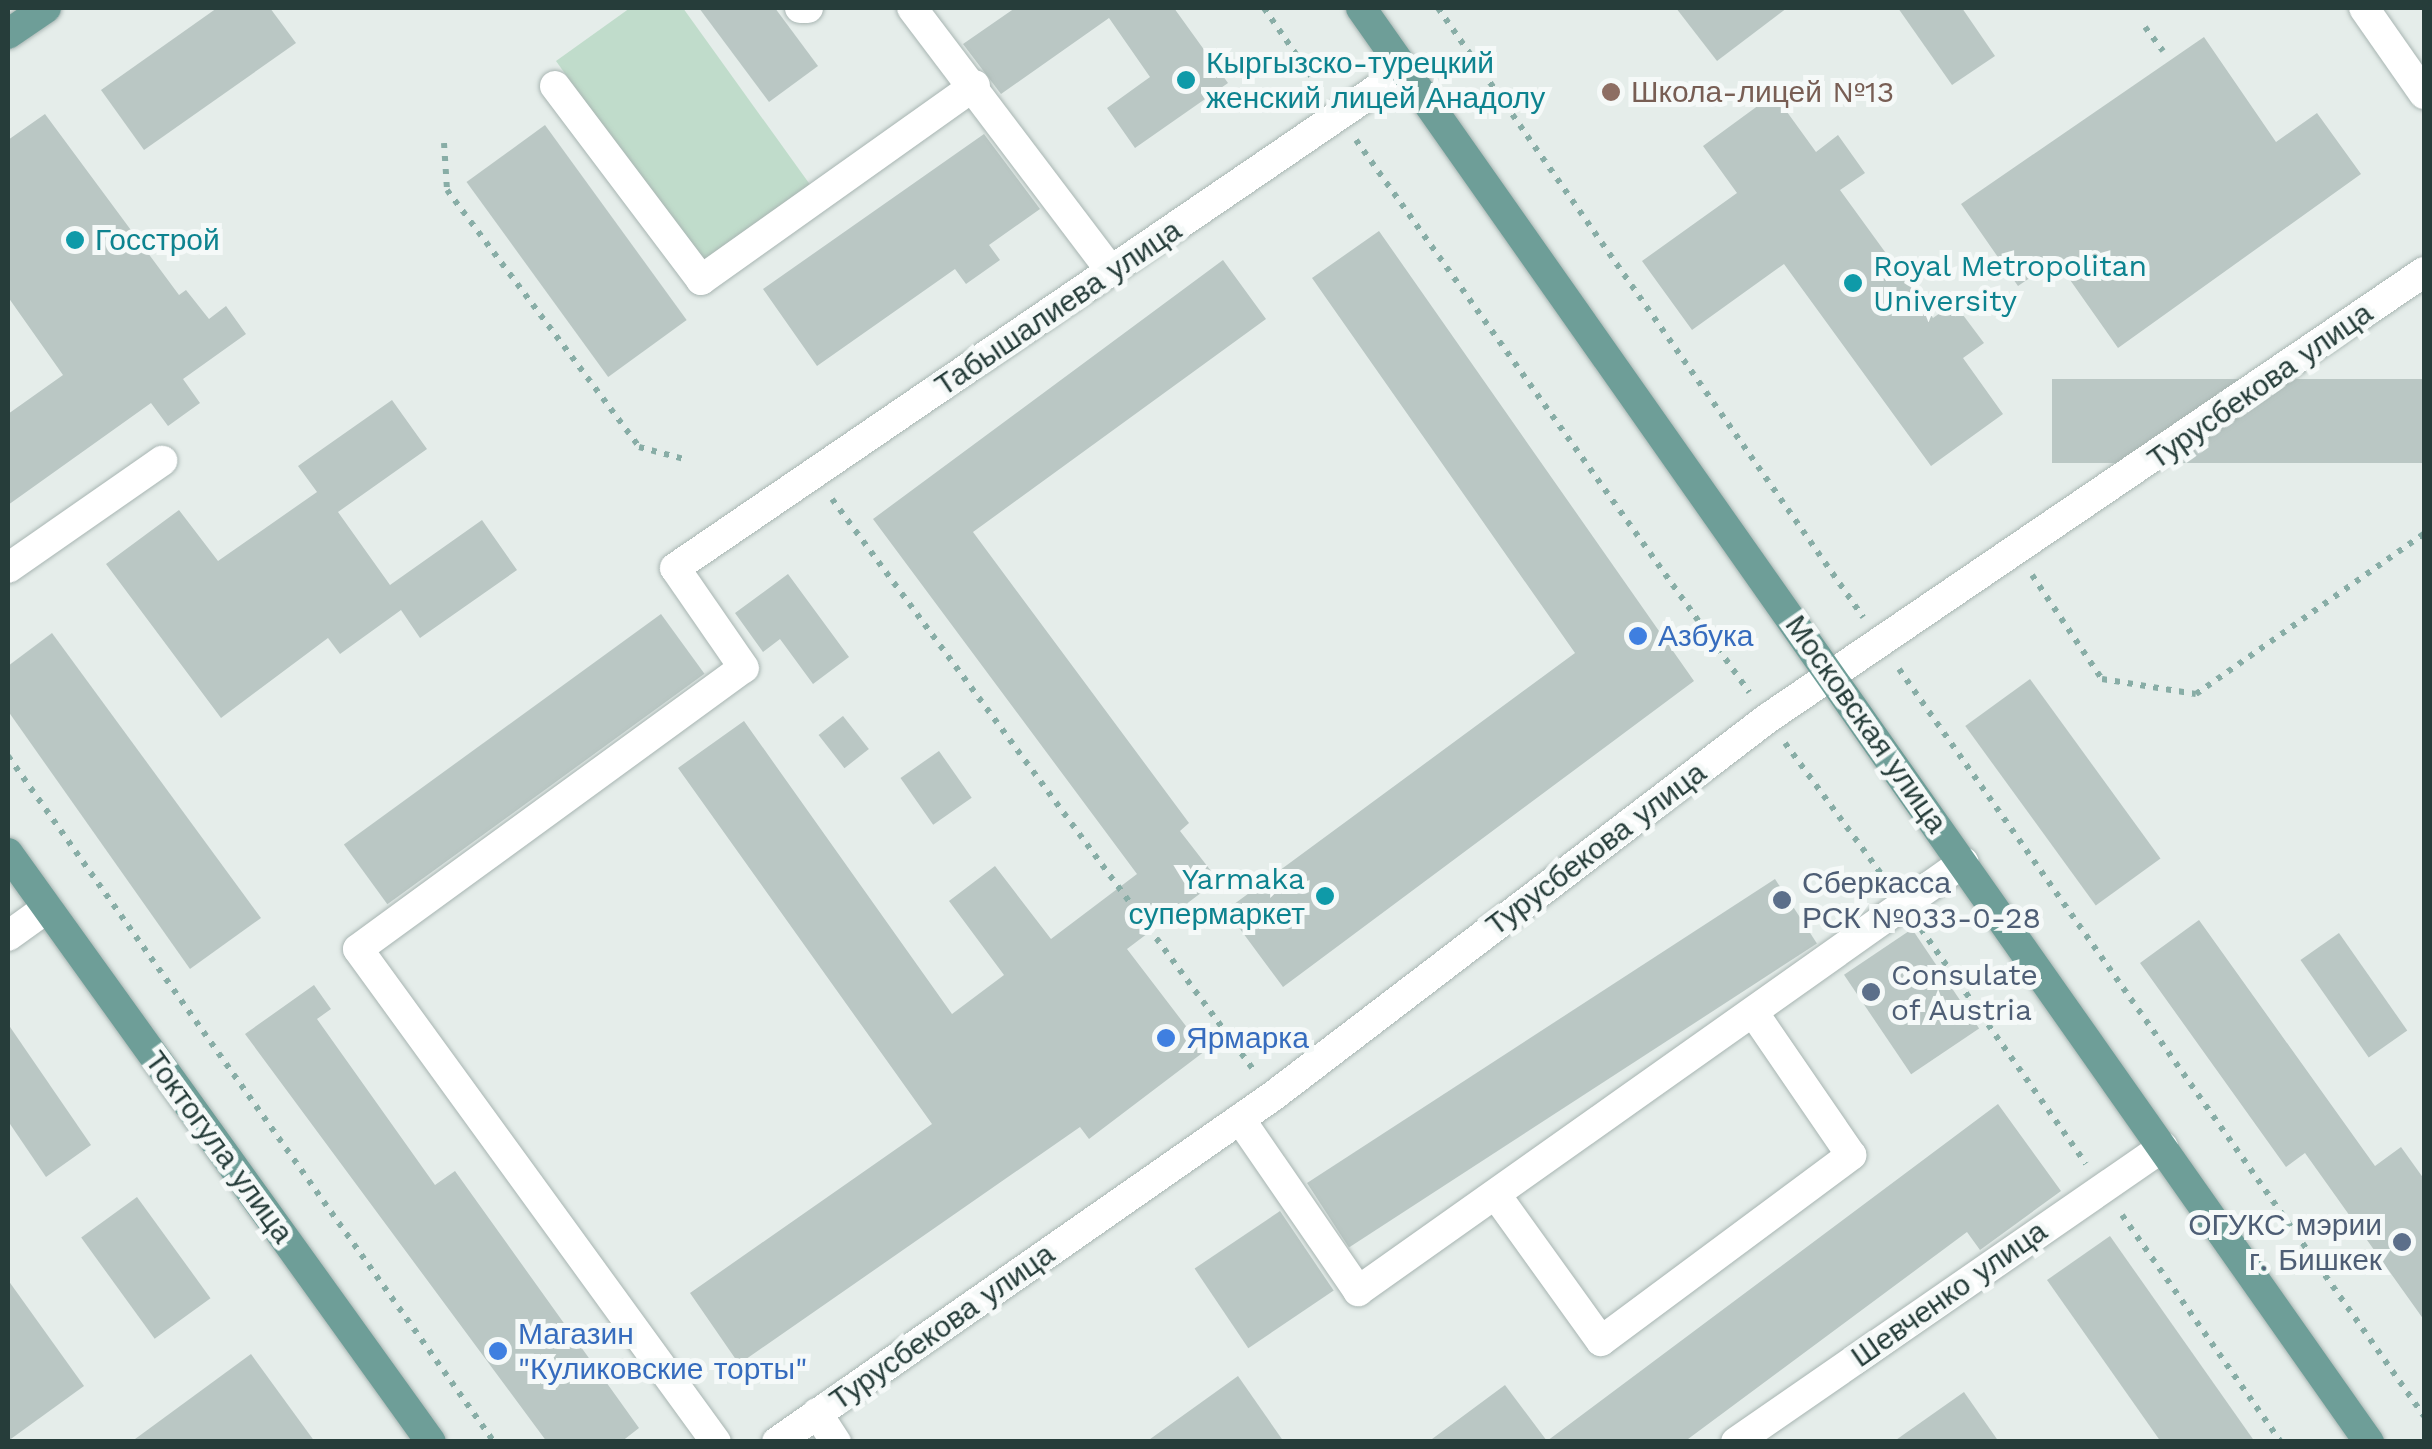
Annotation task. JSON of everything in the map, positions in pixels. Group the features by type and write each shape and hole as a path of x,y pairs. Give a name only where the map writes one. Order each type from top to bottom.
{"main road":[{"path":"8,34 46,8"},
{"name":"Московская улица","path":"1361,8 2369,1442"},
{"name":"Токтогула улица","path":"8,853 431,1442"}],"street":[{"path":"800,8 808,8"},
{"path":"912,8 975,85 1110,271"},
{"path":"2364,8 2424,94"},
{"name":"Табышалиева улица","path":"716,1442 358,949 744,668 675,568 1405,70"},
{"path":"555,86 702,280 975,85"},
{"name":"Турусбекова улица","path":"777,1442 1273,1096 1832,674 2424,272"},
{"path":"8,568 162,461"},
{"path":"1240,1119 1358,1291 1756,1016 1964,862"},
{"path":"8,936 47,908"},
{"path":"1496,1194 1601,1341 1850,1156 1756,1016"},
{"name":"Шевченко улица","path":"1736,1442 2163,1147"},
{"path":"818,1413 836,1442"}],"path":[{"path":"1438,8 2424,1416"},
{"path":"2145,28 2163,52"},
{"path":"444,143 447,190 639,447 684,459"},
{"path":"814,474 1273,1096"},
{"path":"2016,552 2102,678 2196,694 2424,534"},
{"path":"8,756 494,1442"}],"green space":[{"path":"630,8 683,8 811,186 702,265 556,61"}],"building":[{"path":"217,8 270,8 296,43 144,150 101,90"},
{"path":"699,8 775,8 818,66 769,102"},
{"name":"Кыргызско-турецкий женский лицей Анадолу","path":"1015,8 1174,8 1228,83 1135,148 1107,108 1150,77 1109,18 1001,94 963,44"},
{"path":"1676,8 1787,8 1717,61"},
{"path":"1898,8 1962,8 1995,56 1952,85"},
{"path":"2204,37 2276,142 2317,113 2361,174 2118,348 2056,260 2018,286 1961,204"},
{"name":"Royal Metropolitan University","path":"1774,94 1816,152 1838,135 1865,173 1840,190 1933,318 1954,303 1984,343 1963,358 2003,414 1931,466 1784,264 1692,330 1642,261 1737,193 1703,146"},
{"path":"45,114 179,295 186,290 209,319 226,306 246,334 183,379 200,403 168,426 151,403 8,505 8,414 63,375 8,297 8,140"},
{"path":"545,125 687,320 608,377 467,182"},
{"path":"984,134 1040,209 989,245 1000,260 966,284 955,269 817,366 763,289"},
{"path":"1379,231 1694,681 1283,987 1226,910 1575,653 1312,278"},
{"path":"1223,260 1266,319 973,532 1189,823 1180,831 1218,880 1127,949 1205,1051 1089,1139 1080,1127 739,1364 690,1293 932,1124 678,768 744,721 952,1014 1004,975 949,901 995,866 1051,939 1137,874 873,519"},
{"path":"2052,379 2424,379 2424,463 2052,463"},
{"path":"392,400 427,449 338,512 390,585 482,520 517,570 420,638 401,610 340,654 328,638 221,718 106,564 179,510 218,561 317,492 298,466"},
{"path":"788,574 849,657 813,684 780,639 763,652 735,613"},
{"path":"661,614 704,674 387,904 344,844"},
{"path":"52,633 261,918 190,969 8,711 8,666"},
{"path":"2030,679 2160,859 2096,906 1965,726"},
{"path":"843,716 869,749 844,768 819,735"},
{"path":"939,751 972,798 933,825 900,778"},
{"path":"1775,879 1817,944 1349,1247 1307,1183"},
{"path":"2199,920 2375,1166 2401,1147 2424,1179 2424,1320 2305,1153 2286,1167 2140,963"},
{"path":"1912,929 1979,1028 1911,1074 1844,975"},
{"path":"2339,933 2407,1030 2369,1057 2300,960"},
{"path":"314,985 331,1009 317,1019 435,1185 455,1171 639,1428 621,1442 547,1442 245,1034"},
{"path":"8,1024 91,1145 46,1177 8,1121"},
{"path":"1998,1104 2061,1191 1980,1250 1967,1232 1684,1442 1428,1442 1505,1385 1547,1441"},
{"path":"137,1197 210,1298 155,1339 81,1238"},
{"path":"1280,1211 1334,1291 1248,1348 1195,1269"},
{"path":"2110,1236 2255,1442 2161,1442 2047,1280"},
{"path":"8,1280 84,1386 8,1441"},
{"path":"251,1354 315,1442 131,1442"},
{"path":"1238,1376 1284,1442 1146,1442"},
{"path":"1964,1392 1999,1442 1893,1442"}],"place":[{"name":"Кыргызско-турецкий женский лицей Анадолу","path":"1186,80"},
{"name":"Школа-лицей №13","path":"1611,92"},
{"name":"Госстрой","path":"75,240"},
{"name":"Royal Metropolitan University","path":"1853,283"},
{"name":"Азбука","path":"1638,636"},
{"name":"Yarmaka супермаркет","path":"1325,896"},
{"name":"Сберкасса РСК №033-0-28","path":"1782,900"},
{"name":"Consulate of Austria","path":"1871,992"},
{"name":"Ярмарка","path":"1166,1038"},
{"name":"ОГУКС мэрии г. Бишкек","path":"2402,1242"},
{"name":"Магазин \"Куликовские торты\"","path":"498,1351"}]}
